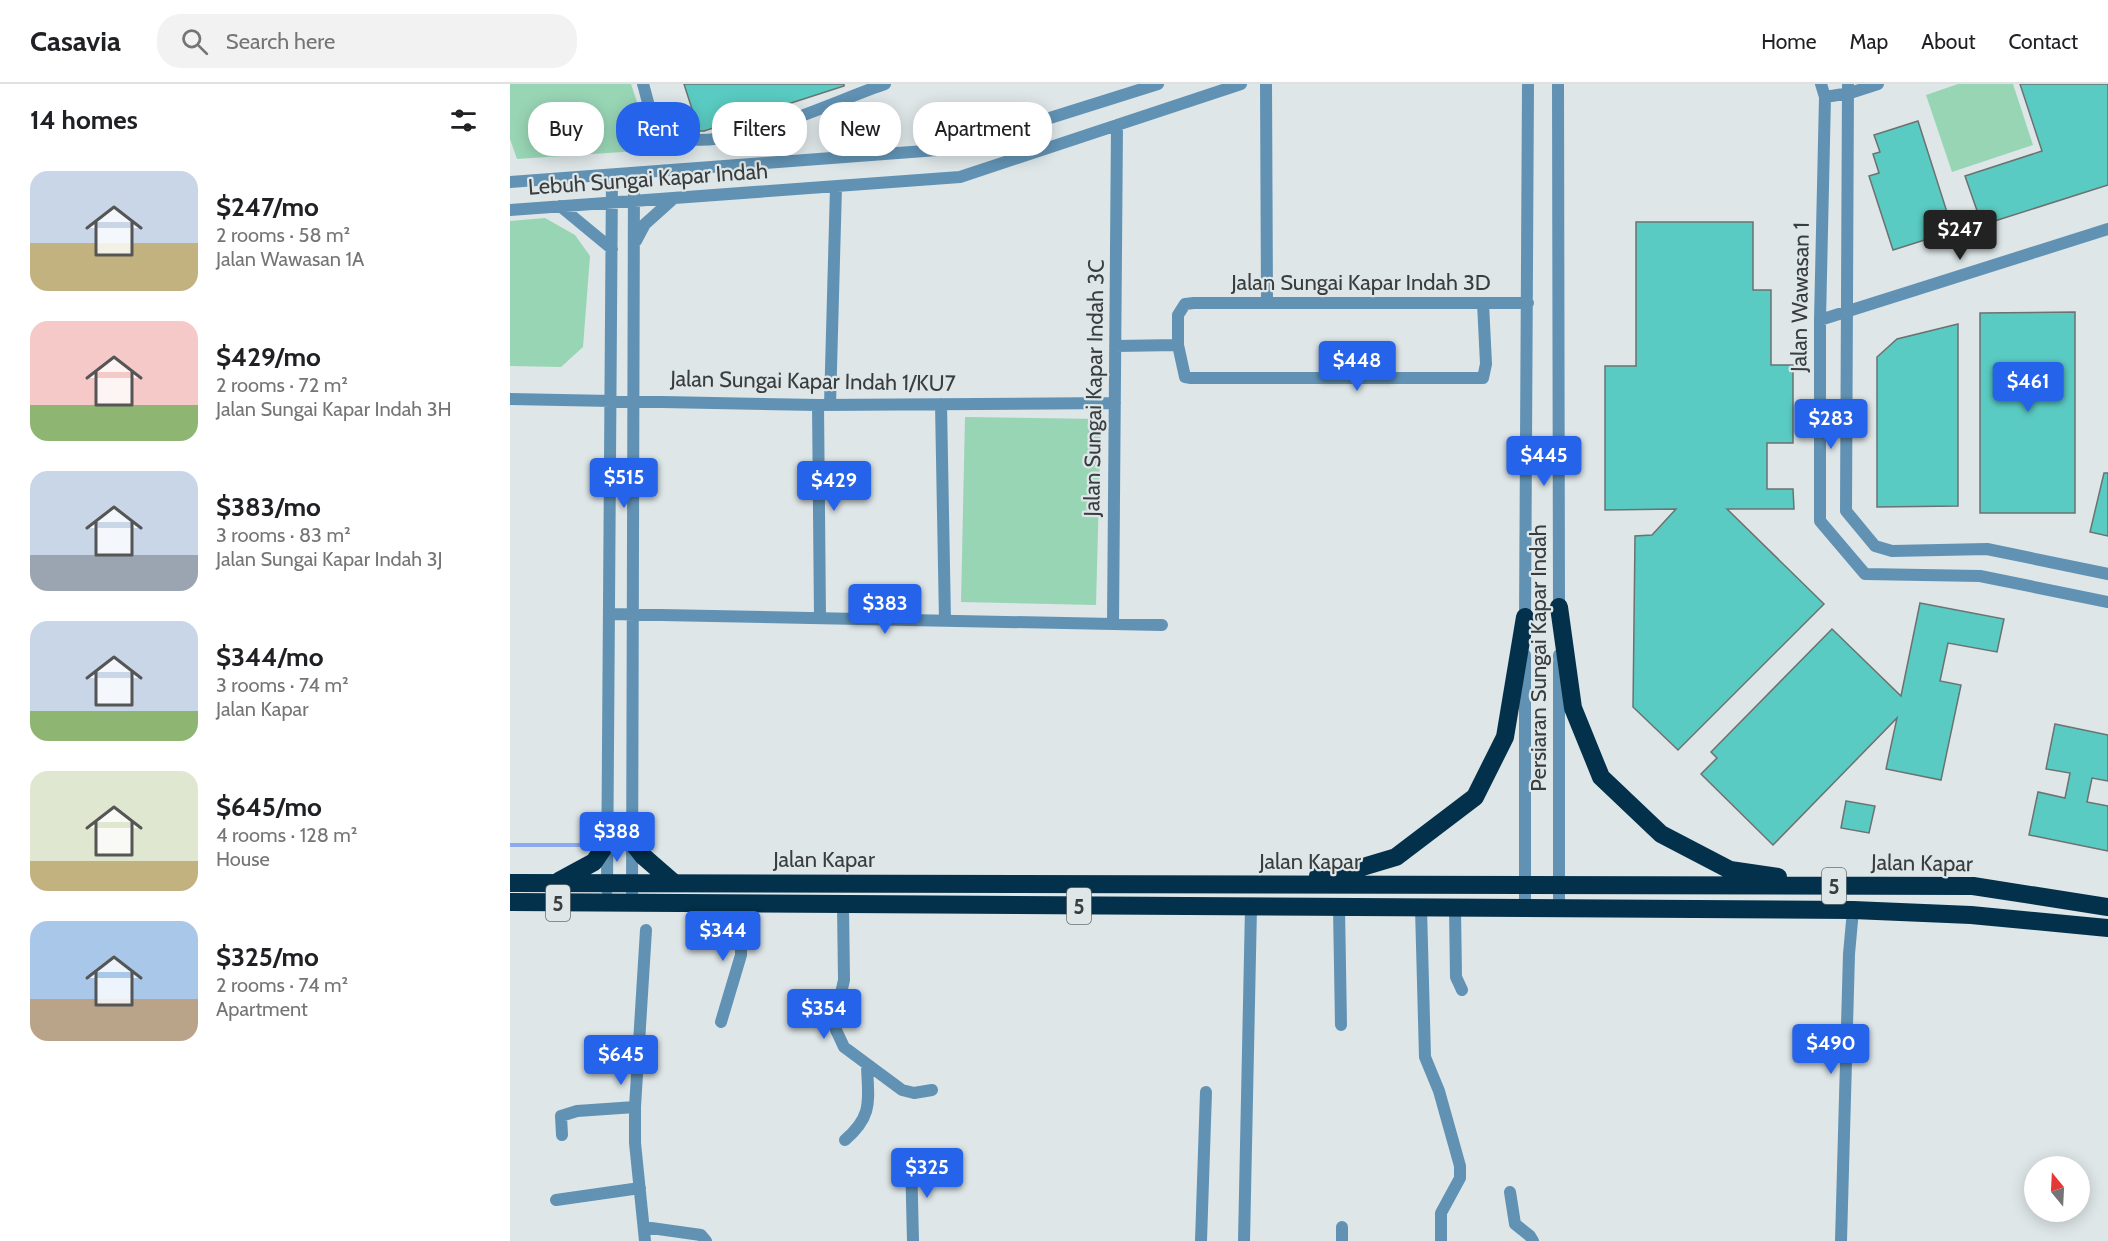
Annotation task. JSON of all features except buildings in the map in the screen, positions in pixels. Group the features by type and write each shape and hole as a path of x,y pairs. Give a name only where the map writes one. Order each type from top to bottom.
{"highway":[{"path":"1559,607 1573,708 1601,777 1661,834 1730,870 1843,886"},
{"path":"1224,885 1336,875 1396,857 1475,797 1505,737 1525,617"},
{"path":"632,842 643,856 674,883"},
{"path":"555,883 594,862 607,843"},
{"name":"Jalan Kapar","path":"510,883 1973,886 2108,907"},
{"name":"Jalan Kapar","path":"510,902 1853,910 1971,915 2108,928"}],"street":[{"path":"643,84 657,125 672,137 693,142 719,141 755,131 885,84"},
{"name":"Lebuh Sungai Kapar Indah","path":"510,182 902,155 951,149 1158,84"},
{"name":"Lebuh Sungai Kapar Indah","path":"510,210 960,177 1241,84"},
{"path":"1266,84 1267,303"},
{"name":"Persiaran Sungai Kapar Indah","path":"1525,909 1528,84"},
{"name":"Persiaran Sungai Kapar Indah","path":"1558,84 1559,909"},
{"name":"Jalan Wawasan 1","path":"1821,84 1825,97 1820,320 1820,521 1865,574 1980,576 2108,602"},
{"path":"1825,97 1849,89 1878,84"},
{"name":"Jalan Wawasan 1","path":"1849,89 1846,511 1875,546 1892,551 1987,549 2108,574"},
{"name":"Jalan Sungai Kapar Indah 3C","path":"1113,624 1117,125"},
{"path":"632,903 634,173"},
{"path":"607,903 612,175"},
{"path":"820,618 824,405 836,187"},
{"path":"634,246 645,224 674,198"},
{"path":"560,206 612,249"},
{"path":"1820,320 1846,314 2108,229"},
{"path":"1115,346 1178,345 1185,377 1191,378 1483,378 1486,364 1484,303"},
{"name":"Jalan Sungai Kapar Indah 3D","path":"1178,345 1178,315 1185,304 1528,303"},
{"name":"Jalan Sungai Kapar Indah 1/KU7","path":"510,399 824,405 1115,403"},
{"path":"941,404 945,621"},
{"path":"609,614 1162,625"},
{"path":"721,1022 741,955 741,904"},
{"path":"843,904 844,981 836,1015 836,1030 844,1047 902,1090 914,1093 932,1090"},
{"path":"1244,1241 1251,907"},
{"path":"1339,908 1341,1024"},
{"path":"1421,908 1425,1057 1439,1091 1461,1166 1460,1178 1441,1213 1441,1241"},
{"path":"1455,908 1456,977 1462,990"},
{"path":"1841,1241 1849,966 1853,910"},
{"path":"645,1241 635,1107 646,930"},
{"path":"845,1140 861,1126 869,1110 867,1065"},
{"path":"1201,1241 1206,1092"},
{"path":"562,1135 561,1116 578,1111 635,1107"},
{"path":"911,1158 913,1241"},
{"path":"556,1200 640,1188"},
{"path":"1510,1192 1515,1224 1533,1241"},
{"path":"644,1227 701,1235 706,1241"},
{"path":"1342,1227 1342,1241"}],"green space":[{"path":"510,84 631,84 637,102 616,102 616,152 604,153 604,102 528,102 528,156 562,156 517,159 510,139"},
{"path":"1958,84 2013,84 2033,145 1952,172 1926,95"},
{"path":"545,218 575,235 590,256 583,347 561,367 510,366 510,221"},
{"path":"965,417 1101,419 1096,605 961,602"}],"waterway":[{"path":"510,845 585,845"}]}
